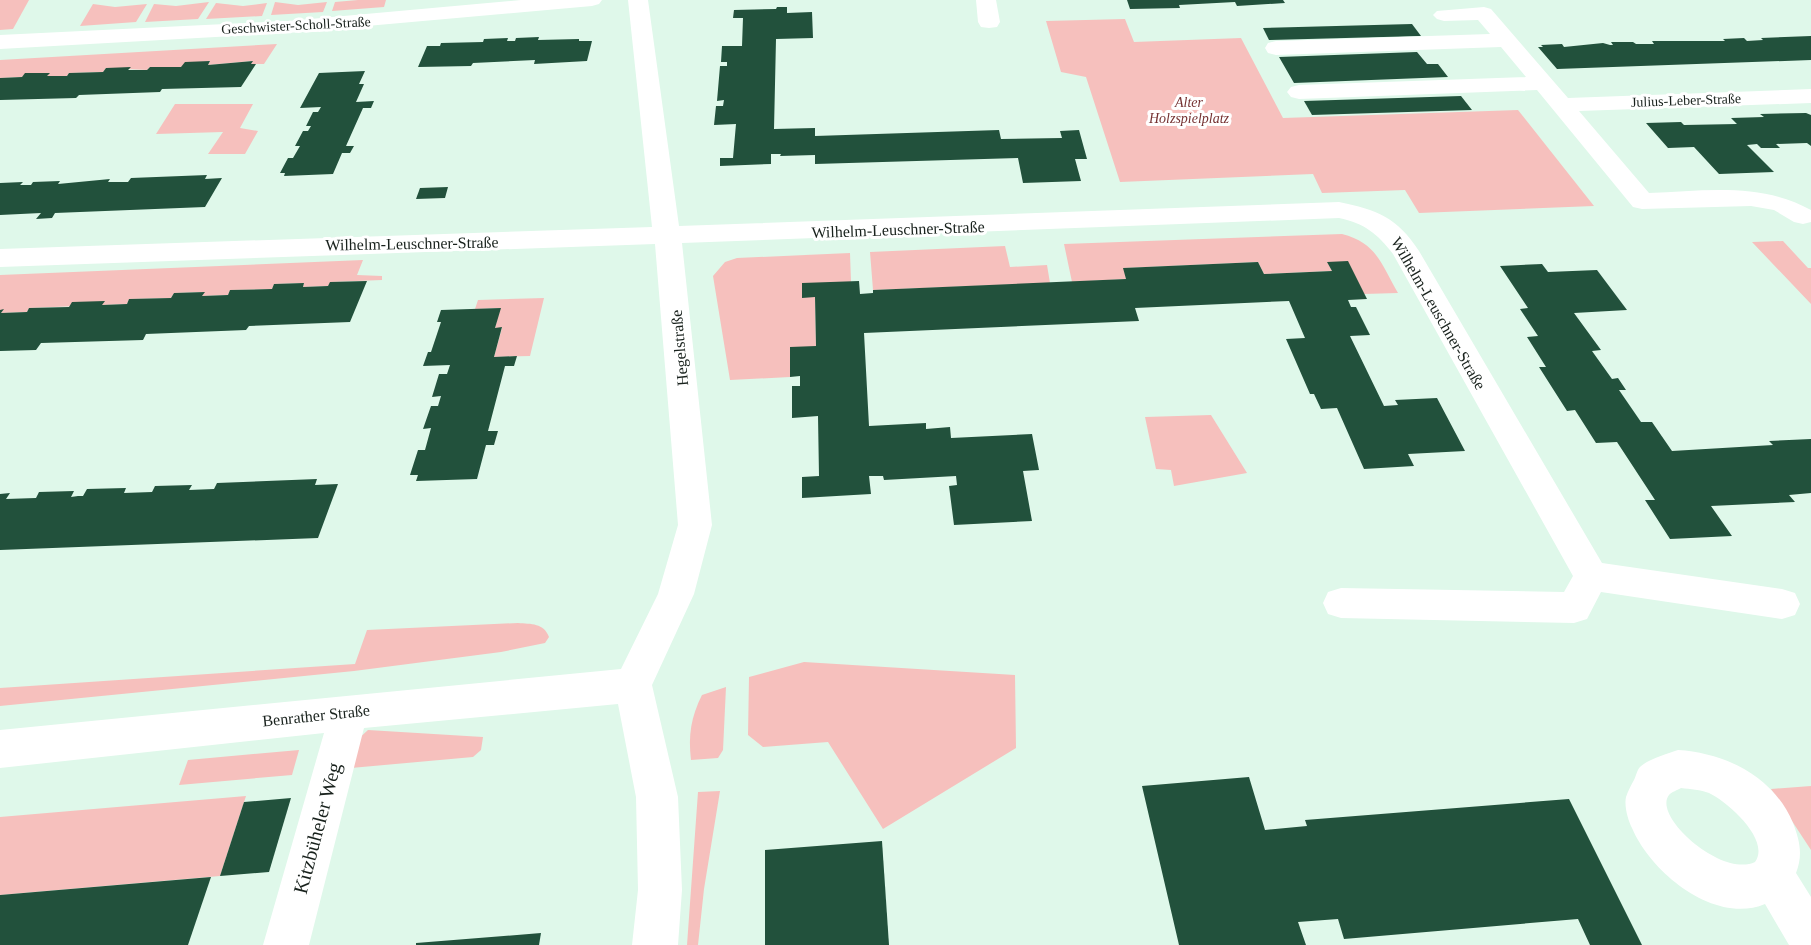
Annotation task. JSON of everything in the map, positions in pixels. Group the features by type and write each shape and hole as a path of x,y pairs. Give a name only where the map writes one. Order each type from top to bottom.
{"street":[{"name":"Geschwister-Scholl-Straße","path":"0,42 288,27 592,0"},
{"name":"Hegelstraße","path":"633,685 676,594 695,525 668,237 662,205 638,0"},
{"path":"986,0 989,22"},
{"path":"1444,15 1484,14 1642,201 1751,198 1782,204 1803,216"},
{"path":"1276,48 1507,40"},
{"path":"1299,92 1543,84"},
{"name":"Julius-Leber-Straße","path":"1561,105 1811,96"},
{"name":"Wilhelm-Leuschner-Straße","path":"0,258 328,245 668,237 1339,210 1369,216 1390,231 1405,251 1591,576"},
{"path":"1341,603 1574,608 1591,576 1782,604"},
{"path":"633,685 657,797 660,890 655,945"},
{"name":"Benrather Straße","path":"0,749 633,685"},
{"name":"Kitzbüheler Weg","path":"286,945 349,712"},
{"path":"1773,875 1811,939"}],"green space":[{"path":"0,0 29,0 13,29 0,30"},
{"path":"386,0 384,7 332,11 335,2"},
{"path":"209,2 198,19 145,22 154,4 176,6"},
{"path":"275,2 298,5 327,2 323,12 271,15"},
{"path":"216,3 243,6 267,3 262,16 206,19"},
{"path":"93,4 115,7 147,4 136,22 80,26"},
{"name":"Alter Holzspielplatz","path":"1125,19 1134,42 1241,38 1283,118 1518,110 1594,206 1419,213 1405,190 1322,193 1313,174 1120,182 1086,77 1061,72 1046,21"},
{"path":"277,44 264,64 251,64 252,61 208,65 210,61 181,67 150,67 147,70 106,68 103,72 69,73 67,76 26,73 22,77 0,78 0,60"},
{"path":"175,104 253,104 240,128 258,131 245,154 208,154 223,132 156,134"},
{"path":"1342,234 1354,238 1371,249 1398,293 1364,294 1328,263 1332,271 1264,274 1258,262 1124,268 1126,279 1072,282 1064,244"},
{"path":"1783,241 1808,268 1811,268 1811,304 1752,242"},
{"path":"1005,246 1010,267 1047,265 1050,283 873,290 870,252"},
{"path":"850,253 851,282 815,297 816,346 790,377 730,380 713,276 725,262 737,258"},
{"path":"363,260 357,275 382,276 382,280 331,282 328,286 303,287 304,283 274,284 272,289 230,290 228,295 202,296 204,292 174,293 171,298 129,299 127,304 29,308 27,312 1,313 3,310 0,310 0,275"},
{"path":"544,298 530,356 494,357 502,328 495,328 500,308 475,309 478,300"},
{"path":"1211,415 1247,473 1174,486 1171,470 1156,469 1145,417"},
{"path":"518,623 540,627 547,632 549,637 545,643 501,652 354,671 0,706 0,688 355,664 367,630"},
{"path":"804,662 1015,675 1016,748 883,829 828,742 763,747 748,735 749,677"},
{"path":"726,687 723,750 718,758 691,760 691,726 702,695"},
{"path":"368,730 483,737 481,750 473,757 351,768 355,742"},
{"path":"299,750 292,775 179,785 188,760"},
{"path":"1811,786 1811,850 1771,789"},
{"path":"720,791 704,889 698,945 687,945 698,792"},
{"path":"246,796 220,876 0,895 0,817"}],"building":[{"path":"1127,0 1283,0 1285,3 1237,6 1235,2 1179,5 1180,8 1130,9"},
{"path":"787,7 787,13 812,12 813,38 776,39 774,129 815,128 815,136 999,130 1001,139 1062,138 1060,131 1079,130 1087,159 1075,159 1081,181 1023,183 1018,158 815,164 815,155 771,154 771,164 720,166 720,158 733,158 736,124 714,125 716,106 723,106 724,100 717,101 720,66 727,66 727,62 721,62 722,46 742,46 743,18 733,18 734,10 776,9"},
{"path":"1412,24 1421,36 1269,40 1263,28"},
{"path":"1811,36 1811,60 1557,69 1538,47 1562,44 1564,47 1603,43 1613,45 1611,42 1654,44 1652,41 1725,41 1723,39 1744,38 1747,41 1763,40 1761,38"},
{"path":"539,37 538,40 592,41 587,61 534,64 535,60 473,63 471,66 418,67 427,46 440,46 441,43 483,42 484,39 508,38 507,41 515,41 516,38"},
{"path":"1417,52 1427,64 1438,64 1448,77 1294,83 1279,57"},
{"path":"210,61 208,65 253,61 251,64 256,64 241,87 162,89 160,92 79,95 76,98 0,100 0,78 22,77 25,73 67,76 69,73 103,72 106,68 131,67 128,70 147,70 150,67 181,67 185,62"},
{"path":"365,71 359,84 364,84 356,102 374,101 371,108 363,108 346,146 354,146 350,153 342,153 333,174 284,176 285,173 280,173 288,158 293,158 300,146 295,146 303,131 308,131 311,126 306,126 313,112 318,112 321,107 300,108 319,73"},
{"path":"1461,96 1472,110 1312,115 1304,101"},
{"path":"1806,113 1811,115 1811,146 1807,143 1776,144 1780,148 1761,148 1757,144 1747,145 1774,172 1719,174 1694,147 1668,148 1646,123 1737,124 1731,118 1764,117 1760,114"},
{"path":"207,175 205,179 222,178 205,207 55,213 52,218 36,219 41,213 0,215 0,183 23,182 20,185 31,185 33,182 60,181 58,184 110,179 108,182 128,182 131,178"},
{"path":"448,187 445,198 416,199 420,188"},
{"path":"1348,261 1367,299 1348,300 1351,307 1356,307 1370,335 1350,336 1384,406 1398,405 1395,400 1437,398 1465,451 1408,454 1414,466 1364,469 1337,408 1321,409 1314,394 1310,394 1286,339 1305,338 1289,301 1135,308 1139,321 864,333 869,426 926,423 926,429 950,427 951,438 1032,434 1039,470 1023,471 1032,521 954,525 949,486 957,485 956,476 884,480 883,476 869,476 871,494 802,498 802,477 819,476 818,416 792,418 792,386 800,386 800,376 790,377 790,347 816,346 815,297 802,298 802,283 859,281 860,294 873,293 873,290 1126,279 1123,268 1258,262 1264,274 1332,271 1327,262"},
{"path":"1542,264 1548,272 1597,270 1627,310 1574,313 1601,350 1592,351 1612,379 1618,378 1626,390 1619,390 1641,422 1652,422 1672,451 1773,445 1769,441 1811,439 1811,493 1789,495 1795,502 1711,506 1732,536 1670,539 1645,500 1655,500 1617,442 1596,443 1575,410 1567,411 1539,367 1546,367 1527,337 1538,336 1520,309 1528,308 1500,266"},
{"path":"367,281 350,322 249,326 246,330 146,334 143,340 41,343 36,350 0,351 0,310 4,309 1,313 27,312 29,308 69,307 72,302 105,301 102,305 127,304 129,299 171,298 174,293 205,292 202,296 228,295 230,290 272,289 274,284 304,283 303,287 328,286 330,282"},
{"path":"501,308 495,328 502,327 494,357 517,356 514,366 505,366 488,431 498,431 494,445 486,445 477,479 416,481 418,475 410,475 418,450 425,450 431,428 423,429 431,406 438,406 441,396 432,397 439,374 447,374 450,365 423,366 428,352 431,352 441,322 437,322 441,310"},
{"path":"317,479 315,485 338,484 318,538 0,550 0,494 10,493 6,499 36,498 39,492 74,491 71,497 83,496 87,489 126,488 124,493 152,492 155,486 192,485 189,490 214,489 217,483"},
{"path":"1249,777 1265,830 1307,826 1305,820 1569,799 1642,945 1590,945 1578,919 1344,939 1338,919 1298,922 1306,945 1179,945 1142,786"},
{"path":"291,798 269,872 220,876 244,802"},
{"path":"882,841 889,945 765,945 765,850"},
{"path":"211,877 188,945 0,945 0,895"},
{"path":"541,933 539,945 416,945 416,943"}]}
